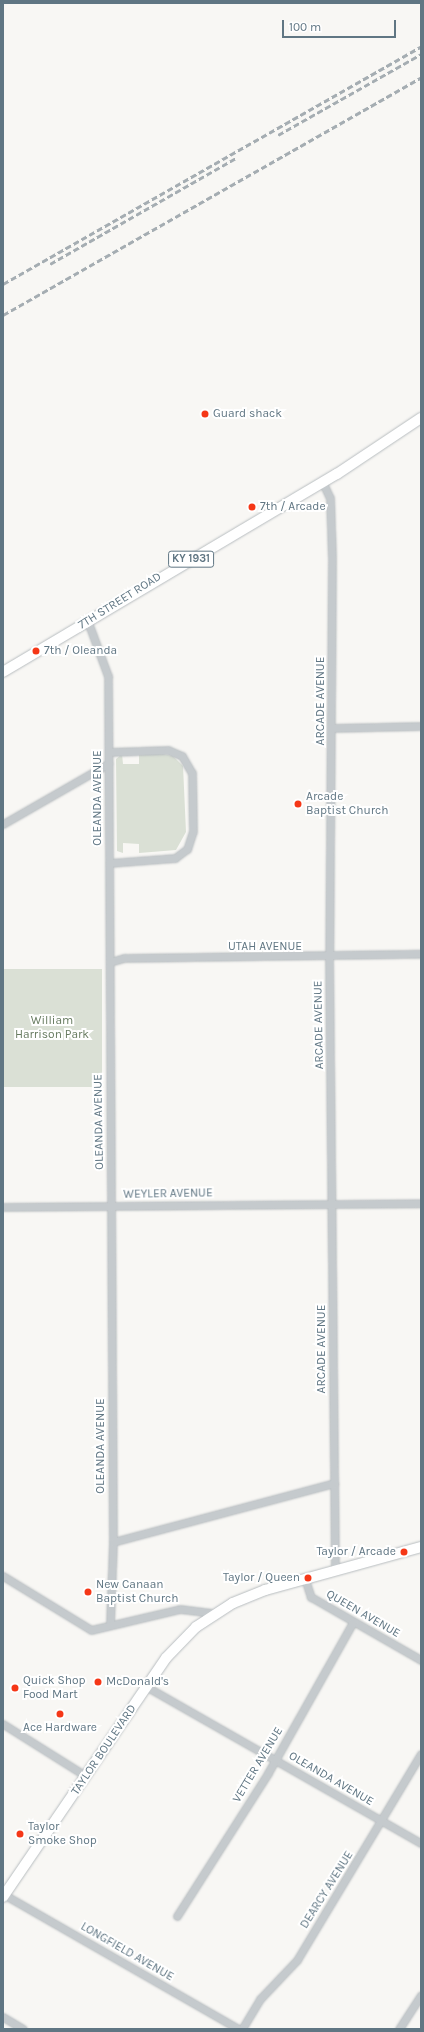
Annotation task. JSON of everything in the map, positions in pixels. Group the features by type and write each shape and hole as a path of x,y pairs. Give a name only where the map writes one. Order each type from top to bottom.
{"main road":[{"name":"7TH STREET ROAD","path":"3,672 322,481 421,418"},
{"name":"TAYLOR BOULEVARD","path":"4,1895 147,1687 181,1643 214,1613 247,1596 421,1547"}],"street":[{"name":"ARCADE AVENUE","path":"322,481 330,498 332,728 329,957 334,1202 335,1571"},
{"name":"OLEANDA AVENUE","path":"88,622 108,676 113,1542 110,1625"},
{"path":"332,728 421,726"},
{"path":"109,752 168,750 182,756 192,773 193,831 187,849 170,860 109,863"},
{"path":"3,824 109,763"},
{"name":"UTAH AVENUE","path":"110,962 124,958 329,957 421,954"},
{"name":"WEYLER AVENUE","path":"3,1206 111,1206 334,1202 421,1203"},
{"path":"113,1542 334,1483"},
{"path":"3,1576 87,1629 180,1609 214,1613"},
{"name":"QUEEN AVENUE","path":"305,1579 310,1597 421,1660"},
{"name":"VETTER AVENUE","path":"177,1916 275,1760 353,1622"},
{"name":"OLEANDA AVENUE","path":"147,1687 421,1843"},
{"path":"3,1724 86,1776"},
{"name":"DEARCY AVENUE","path":"241,2029 260,1999 297,1960 382,1822 421,1754"},
{"name":"LONGFIELD AVENUE","path":"4,1895 241,2029"},
{"path":"399,2029 421,1995"},
{"path":"3,2017 23,2029"}],"green space":[{"path":"122,754 123,764 139,764 139,754 163,754 173,756 183,766 186,832 176,850 139,853 139,844 123,843 123,853 117,851 116,759"},
{"name":"William Harrison Park","path":"3,969 102,969 102,1087 3,1087"}],"railway":[{"path":"3,284 421,47"},
{"path":"278,135 421,54"},
{"path":"3,315 421,78"},
{"path":"50,264 236,158"}],"place":[{"name":"Guard shack","path":"205,414"},
{"name":"7th / Arcade","path":"252,507"},
{"name":"7th / Oleanda","path":"36,651"},
{"name":"Arcade Baptist Church","path":"298,804"},
{"name":"Taylor / Arcade","path":"404,1552"},
{"name":"Taylor / Queen","path":"308,1578"},
{"name":"New Canaan Baptist Church","path":"88,1592"},
{"name":"McDonald's","path":"98,1682"},
{"name":"Quick Shop Food Mart","path":"15,1688"},
{"name":"Ace Hardware","path":"60,1714"},
{"name":"Taylor Smoke Shop","path":"20,1834"}]}
